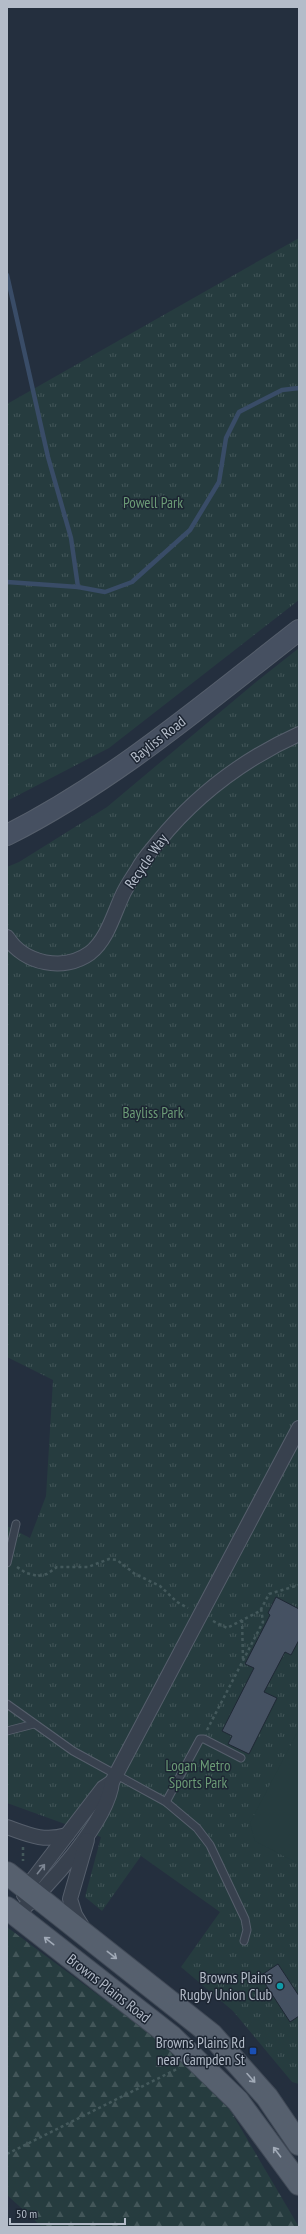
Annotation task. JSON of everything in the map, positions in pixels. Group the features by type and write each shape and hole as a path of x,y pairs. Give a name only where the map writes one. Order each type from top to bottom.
{"main road":[{"name":"Browns Plains Road","path":"7,1873 32,1891 212,2035 267,2097 299,2144"},
{"name":"Browns Plains Road","path":"11,1911 172,2037 238,2101 299,2184"}],"street":[{"name":"Bayliss Road","path":"7,835 44,816 120,769 299,630"},
{"name":"Recycle Way","path":"7,937 30,959 53,964 75,960 90,953 102,938 124,892 140,866 173,823 203,794 230,773 270,747 299,734"},
{"path":"86,1934 75,1915 70,1899 89,1832 110,1792 114,1778 299,1428"},
{"path":"32,1891 67,1834 103,1788 114,1778"},
{"path":"7,1827 44,1839 56,1838 67,1834"},
{"path":"11,1911 89,1832"}],"lane":[{"path":"7,1562 16,1524"},
{"path":"7,1704 114,1778 166,1802 197,1828 210,1845 245,1920 247,1930 244,1941"},
{"path":"7,1731 34,1724"},
{"path":"166,1802 200,1739 241,1758"}],"path":[{"path":"15,1566 26,1573 38,1576 47,1574 57,1567 88,1567 108,1559 117,1560 135,1574 160,1586 177,1602 192,1610"},
{"path":"209,1619 227,1628 261,1608 269,1594 299,1585"},
{"path":"202,1739 263,1622 261,1608"},
{"path":"242,1620 243,1660"},
{"path":"7,2154 196,2060"}],"green space":[{"name":"Powell Park","path":"299,238 299,600 109,748 7,801 7,404"},
{"name":"Bayliss Park","path":"299,648 299,2084 292,2082 233,2011 181,1967 220,1912 141,1856 102,1911 85,1897 101,1837 7,1803 7,1526 30,1538 46,1496 53,1380 7,1357 7,867 19,862 107,807 256,682"},
{"path":"299,1729 299,1864 255,1841 250,1823"},
{"path":"7,1927 164,2044 230,2110 299,2227 42,2227 7,2195"}],"building":[{"path":"276,1597 299,1609 299,1640 291,1655 285,1652 264,1692 277,1698 249,1754 228,1744 232,1736 222,1731 254,1668 245,1664 270,1615 268,1613"},
{"name":"Browns Plains Rugby Union Club","path":"278,1964 299,1996 299,2016 290,2022 260,1976"}],"waterway":[{"path":"7,275 48,457 71,538 78,587"},
{"path":"7,582 78,587 105,592 132,582 190,530 219,482 226,438 239,412 282,390 299,388"}],"place":[{"name":"Browns Plains Rugby Union Club","path":"280,1986"},
{"name":"Browns Plains Rd near Campden St","path":"253,2051"}],"park label":[{"name":"Logan Metro Sports Park","path":"198,1774"}]}
